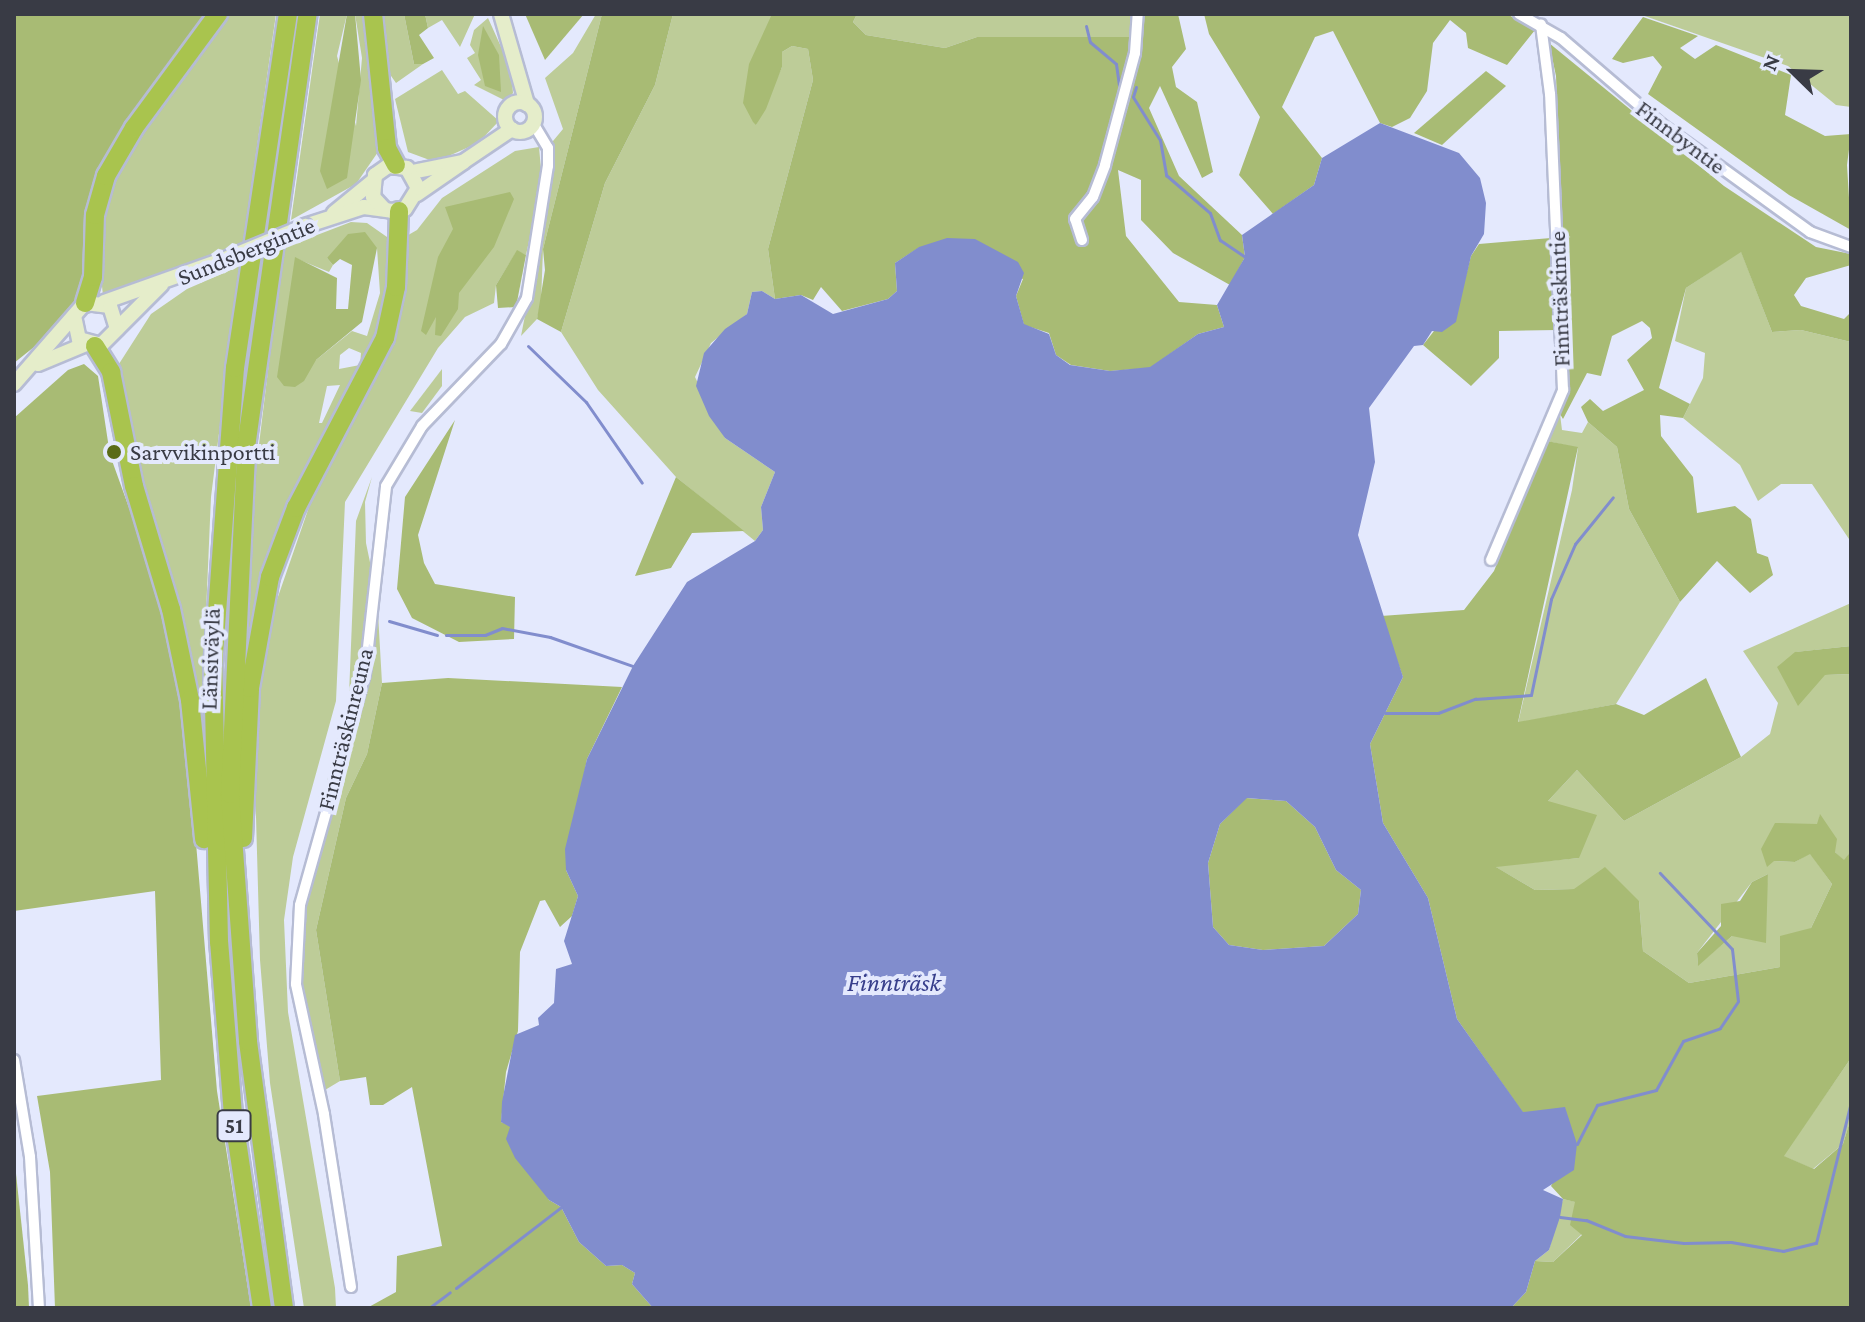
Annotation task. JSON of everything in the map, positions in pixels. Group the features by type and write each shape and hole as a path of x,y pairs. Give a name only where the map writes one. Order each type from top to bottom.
{"highway":[{"path":"87,307 93,277 95,215 106,176 134,128 218,14"},
{"name":"Länsiväylä","path":"262,1308 233,1115 219,942 213,683 218,564 235,368 288,14"},
{"name":"Länsiväylä","path":"284,1308 240,947 230,794 241,519 255,374 308,14"},
{"path":"373,14 387,148 404,168"},
{"path":"240,947 248,719 262,610 296,508 385,338 396,287 392,210"},
{"path":"91,345 111,372 130,473 182,659 219,942"}],"main road":[{"path":"463,162 381,169 372,182 373,197 392,210 512,129 526,130 533,123 501,14"},
{"path":"512,129 507,111 516,103 527,104"},
{"path":"404,168 417,194"},
{"name":"Sundsbergintie","path":"331,216 372,182"},
{"name":"Sundsbergintie","path":"87,307 161,285 331,216 392,210"},
{"name":"Sundsbergintie","path":"117,329 161,285"},
{"path":"31,368 107,342 117,329 117,316 87,307"},
{"path":"87,307 73,329 91,345"},
{"path":"14,384 87,307"}],"street":[{"path":"1082,240 1075,219 1093,197 1105,165 1135,53 1138,14"},
{"name":"Finnbyntie","path":"1519,14 1541,25 1731,176 1810,232 1851,247"},
{"name":"Finnträskintie","path":"1491,560 1563,390 1550,94 1541,25"},
{"name":"Finnträskinreuna","path":"351,1287 324,1114 296,984 300,905 365,674 386,486 422,426 510,333 527,298 548,166 548,148 533,123"},
{"path":"14,1060 30,1157 39,1308"}],"green space":[{"path":"14,14 208,14 102,165 88,203 81,296 59,327 14,363"},
{"path":"228,14 276,14 243,244 116,297 103,296 98,245 109,189 135,138"},
{"path":"320,14 347,14 337,56 356,126 362,58 355,14 366,14 378,152 356,184 291,220"},
{"path":"347,14 355,14 361,80 347,178 327,189 320,171"},
{"path":"380,14 404,14 414,64 423,64 396,83 389,73"},
{"path":"404,14 425,14 428,28 419,35 434,58 423,64 414,64"},
{"path":"425,14 475,14 460,47 442,20 428,28"},
{"path":"525,14 584,14 545,60"},
{"path":"596,14 602,14 543,249 541,303 537,319 521,336 551,183 553,141 563,129 545,78 573,53"},
{"path":"602,14 673,14 655,85 605,183 561,332 537,319 545,270 543,249"},
{"path":"673,14 772,14 756,125 782,67 782,52 792,46 808,49 813,80 768,249 775,299 762,291 752,292 747,314 711,343 695,377 725,438 775,472 761,507 763,530 755,541 676,477 598,390 561,332 605,183 655,85"},
{"path":"772,14 857,14 853,22 866,35 945,48 977,37 1136,37 1138,14 1178,14 1186,49 1172,67 1176,87 1197,102 1213,172 1202,178 1160,86 1149,108 1179,176 1242,235 1245,257 1230,285 1173,253 1141,220 1141,180 1118,170 1126,236 1179,302 1217,305 1224,327 1198,334 1150,368 1110,371 1071,365 1056,355 1049,333 1024,325 1016,296 1023,279 920,247 895,263 897,291 888,299 842,311 821,287 813,300 801,295 775,299 768,249 813,80 808,49 792,46 782,52 782,67 766,109 756,125 753,122 743,103 749,64"},
{"path":"857,14 1138,14 1137,37 977,37 945,48 866,35 853,22"},
{"path":"1204,14 1507,14 1535,30 1507,65 1468,48 1466,33 1450,20 1433,43 1427,91 1410,118 1392,127 1380,123 1333,31 1315,37 1282,107 1322,158 1314,185 1273,214 1239,175 1260,117 1209,34"},
{"path":"1639,14 1851,14 1851,107 1836,105 1788,66"},
{"path":"1643,17 1698,36 1680,48 1695,59 1716,45 1791,75 1785,115 1825,136 1851,134 1847,165 1851,230 1789,195 1648,94 1662,67 1653,56 1623,63 1612,59"},
{"path":"488,18 511,69 513,93 506,101 474,85 481,80 467,58 475,53 470,45 474,30"},
{"path":"483,26 499,55 501,92 485,86 478,55"},
{"path":"1549,43 1724,186 1816,247 1851,254 1851,265 1806,278 1794,295 1801,306 1844,319 1851,312 1851,342 1801,330 1772,332 1741,252 1686,288 1659,388 1690,404 1683,418 1660,415 1661,436 1693,477 1697,513 1735,506 1751,519 1757,553 1768,557 1773,575 1750,593 1717,561 1680,602 1629,509 1617,447 1588,422 1581,407 1590,399 1603,411 1644,390 1627,360 1652,338 1650,328 1642,321 1612,336 1601,376 1587,373 1563,419 1560,414 1567,392 1566,328 1556,76"},
{"path":"442,70 458,94 465,91 499,121 478,143 435,162 408,152 395,99"},
{"path":"1486,71 1506,86 1442,145 1414,133"},
{"path":"539,147 542,180 526,255 517,251 496,285 494,303 465,317 438,348 345,502 336,701 293,857 284,920 288,1012 336,1308 304,1308 270,1083 260,960 255,781 257,712 271,617 318,481 388,350 403,238 417,230 442,198 515,151"},
{"path":"510,192 514,199 494,247 459,293 458,309 441,336 435,335 436,317 426,335 421,331 438,257 453,229 445,207"},
{"path":"351,222 367,223 387,237 390,294 384,328 312,464 245,663 255,477 283,248","holes":["377,248 380,293 367,336 352,331 316,360 295,258 329,272 333,265 327,258","349,348 361,353 360,365 339,369 340,355","340,385 322,423 319,423 327,386"]},
{"path":"365,232 377,248 362,322 316,360 304,381 295,387 284,386 277,377 295,257 337,278 336,309 348,309 352,265 340,259 333,265 327,258 348,234"},
{"path":"1551,238 1557,330 1499,331 1499,358 1471,386 1423,345 1460,298 1471,256 1479,244"},
{"path":"517,250 526,255 516,307 498,308 496,285"},
{"path":"1741,251 1772,332 1801,330 1851,342 1851,542 1812,484 1781,484 1758,501 1740,465 1683,418 1703,378 1705,353 1675,341 1686,288"},
{"path":"240,266 211,497 201,729 186,631 146,500 117,367 151,314 187,289"},
{"path":"84,364 98,376 110,455 159,591 185,713 217,1091 251,1308 55,1308 50,1172 37,1096 161,1080 155,891 14,911 14,418 68,370"},
{"path":"442,369 442,386 422,413 410,411"},
{"path":"1560,414 1562,430 1582,433 1588,422 1617,447 1629,509 1680,602 1616,704 1518,723 1572,490 1578,448 1547,441"},
{"path":"455,420 418,535 424,563 435,584 515,597 514,639 459,642 412,618 397,589 405,497"},
{"path":"1547,441 1578,447 1518,722 1616,704 1644,715 1706,678 1741,757 1624,821 1577,770 1548,801 1597,815 1579,858 1496,867 1535,890 1574,889 1605,867 1639,901 1643,951 1689,983 1780,967 1780,936 1811,928 1832,884 1810,854 1795,862 1774,861 1767,867 1761,849 1775,823 1817,824 1820,814 1837,839 1835,852 1844,860 1851,851 1851,1058 1784,1156 1814,1169 1843,1144 1851,1118 1851,1308 1511,1308 1526,1292 1535,1261 1553,1262 1582,1235 1570,1225 1575,1202 1563,1199 1551,1186 1555,1178 1523,1113 1457,1019 1428,898 1383,823 1370,744 1403,677 1381,616 1464,610 1494,571"},
{"path":"372,477 365,502 366,543 377,596 382,683 367,754 346,798 316,930 340,1081 315,1096 295,976 298,894 349,695 356,521"},
{"path":"676,477 744,531 692,533 671,568 635,576"},
{"path":"1851,603 1851,646 1796,652 1825,675 1851,674 1851,851 1844,861 1835,852 1820,815 1818,824 1774,861 1795,862 1810,853 1832,884 1811,928 1780,967 1689,983 1643,951 1639,901 1574,889 1535,890 1494,866 1579,858 1547,802 1577,770 1624,821 1741,757 1770,734 1778,703 1743,651","holes":["1768,874 1766,893 1732,936 1698,965 1697,953 1752,882"]},
{"path":"1851,646 1851,674 1825,675 1798,706 1777,667 1795,652"},
{"path":"448,678 622,687 587,759 566,870 578,896 572,916 560,927 545,900 540,901 520,952 518,1031 506,1072 501,1122 511,1126 549,1200 561,1207 579,1242 606,1266 622,1265 635,1273 632,1284 653,1308 367,1308 396,1292 397,1256 442,1246 412,1087 383,1105 370,1105 366,1077 340,1081 316,930 346,798 367,754 382,683"},
{"path":"1246,798 1286,801 1315,827 1336,870 1361,890 1358,914 1324,946 1263,950 1229,945 1213,927 1208,863 1220,824"},
{"path":"1768,874 1766,943 1732,936 1698,966 1697,953 1721,926 1721,904 1740,901 1752,882"},
{"path":"1851,1058 1851,1118 1843,1144 1813,1169 1783,1156"},
{"path":"14,1155 28,1285 29,1308 14,1308"},
{"path":"1563,1199 1576,1202 1582,1234 1553,1262 1535,1261 1549,1250"}],"water":[{"name":"Finnträsk","path":"1380,123 1459,153 1480,178 1486,203 1484,234 1471,256 1456,322 1442,332 1432,331 1423,345 1414,346 1369,408 1375,462 1358,535 1403,677 1370,744 1383,823 1428,898 1457,1019 1523,1112 1565,1107 1577,1144 1574,1170 1543,1190 1563,1199 1560,1217 1549,1250 1535,1261 1526,1292 1511,1308 653,1308 632,1284 635,1273 622,1265 606,1266 579,1242 561,1207 549,1200 515,1158 506,1139 510,1127 501,1122 502,1102 515,1035 539,1025 538,1018 554,1003 556,969 572,964 564,941 578,896 566,870 565,849 587,759 633,666 687,582 755,541 763,530 761,507 775,472 725,438 709,416 696,386 704,353 725,329 747,314 752,292 762,291 775,299 801,295 833,314 888,299 897,291 895,263 919,247 947,238 975,239 1018,262 1024,273 1016,296 1024,324 1049,334 1056,355 1070,365 1110,371 1150,367 1198,334 1224,327 1217,305 1245,257 1242,235 1314,185 1322,158","holes":["1247,798 1286,801 1315,827 1336,870 1361,890 1358,914 1324,946 1263,950 1229,945 1213,927 1208,863 1220,824"]}],"waterway":[{"path":"1086,26 1090,42 1116,64 1119,86"},
{"path":"1136,87 1133,97 1160,140 1166,175 1210,213 1220,240 1245,257"},
{"path":"528,346 586,402 642,483"},
{"path":"1385,713 1438,713 1475,699 1531,695 1551,599 1575,544 1613,497"},
{"path":"389,621 437,635"},
{"path":"446,635 485,635 502,628 550,637 633,666"},
{"path":"1577,1144 1597,1105 1656,1090 1683,1041 1720,1028 1738,1001 1732,949 1660,873"},
{"path":"1560,1217 1586,1220 1625,1236 1684,1243 1731,1242 1783,1251 1816,1243 1851,1102"},
{"path":"456,1288 561,1207"},
{"path":"429,1308 450,1292"}],"place":[{"name":"Sarvvikinportti","path":"114,452"}]}
